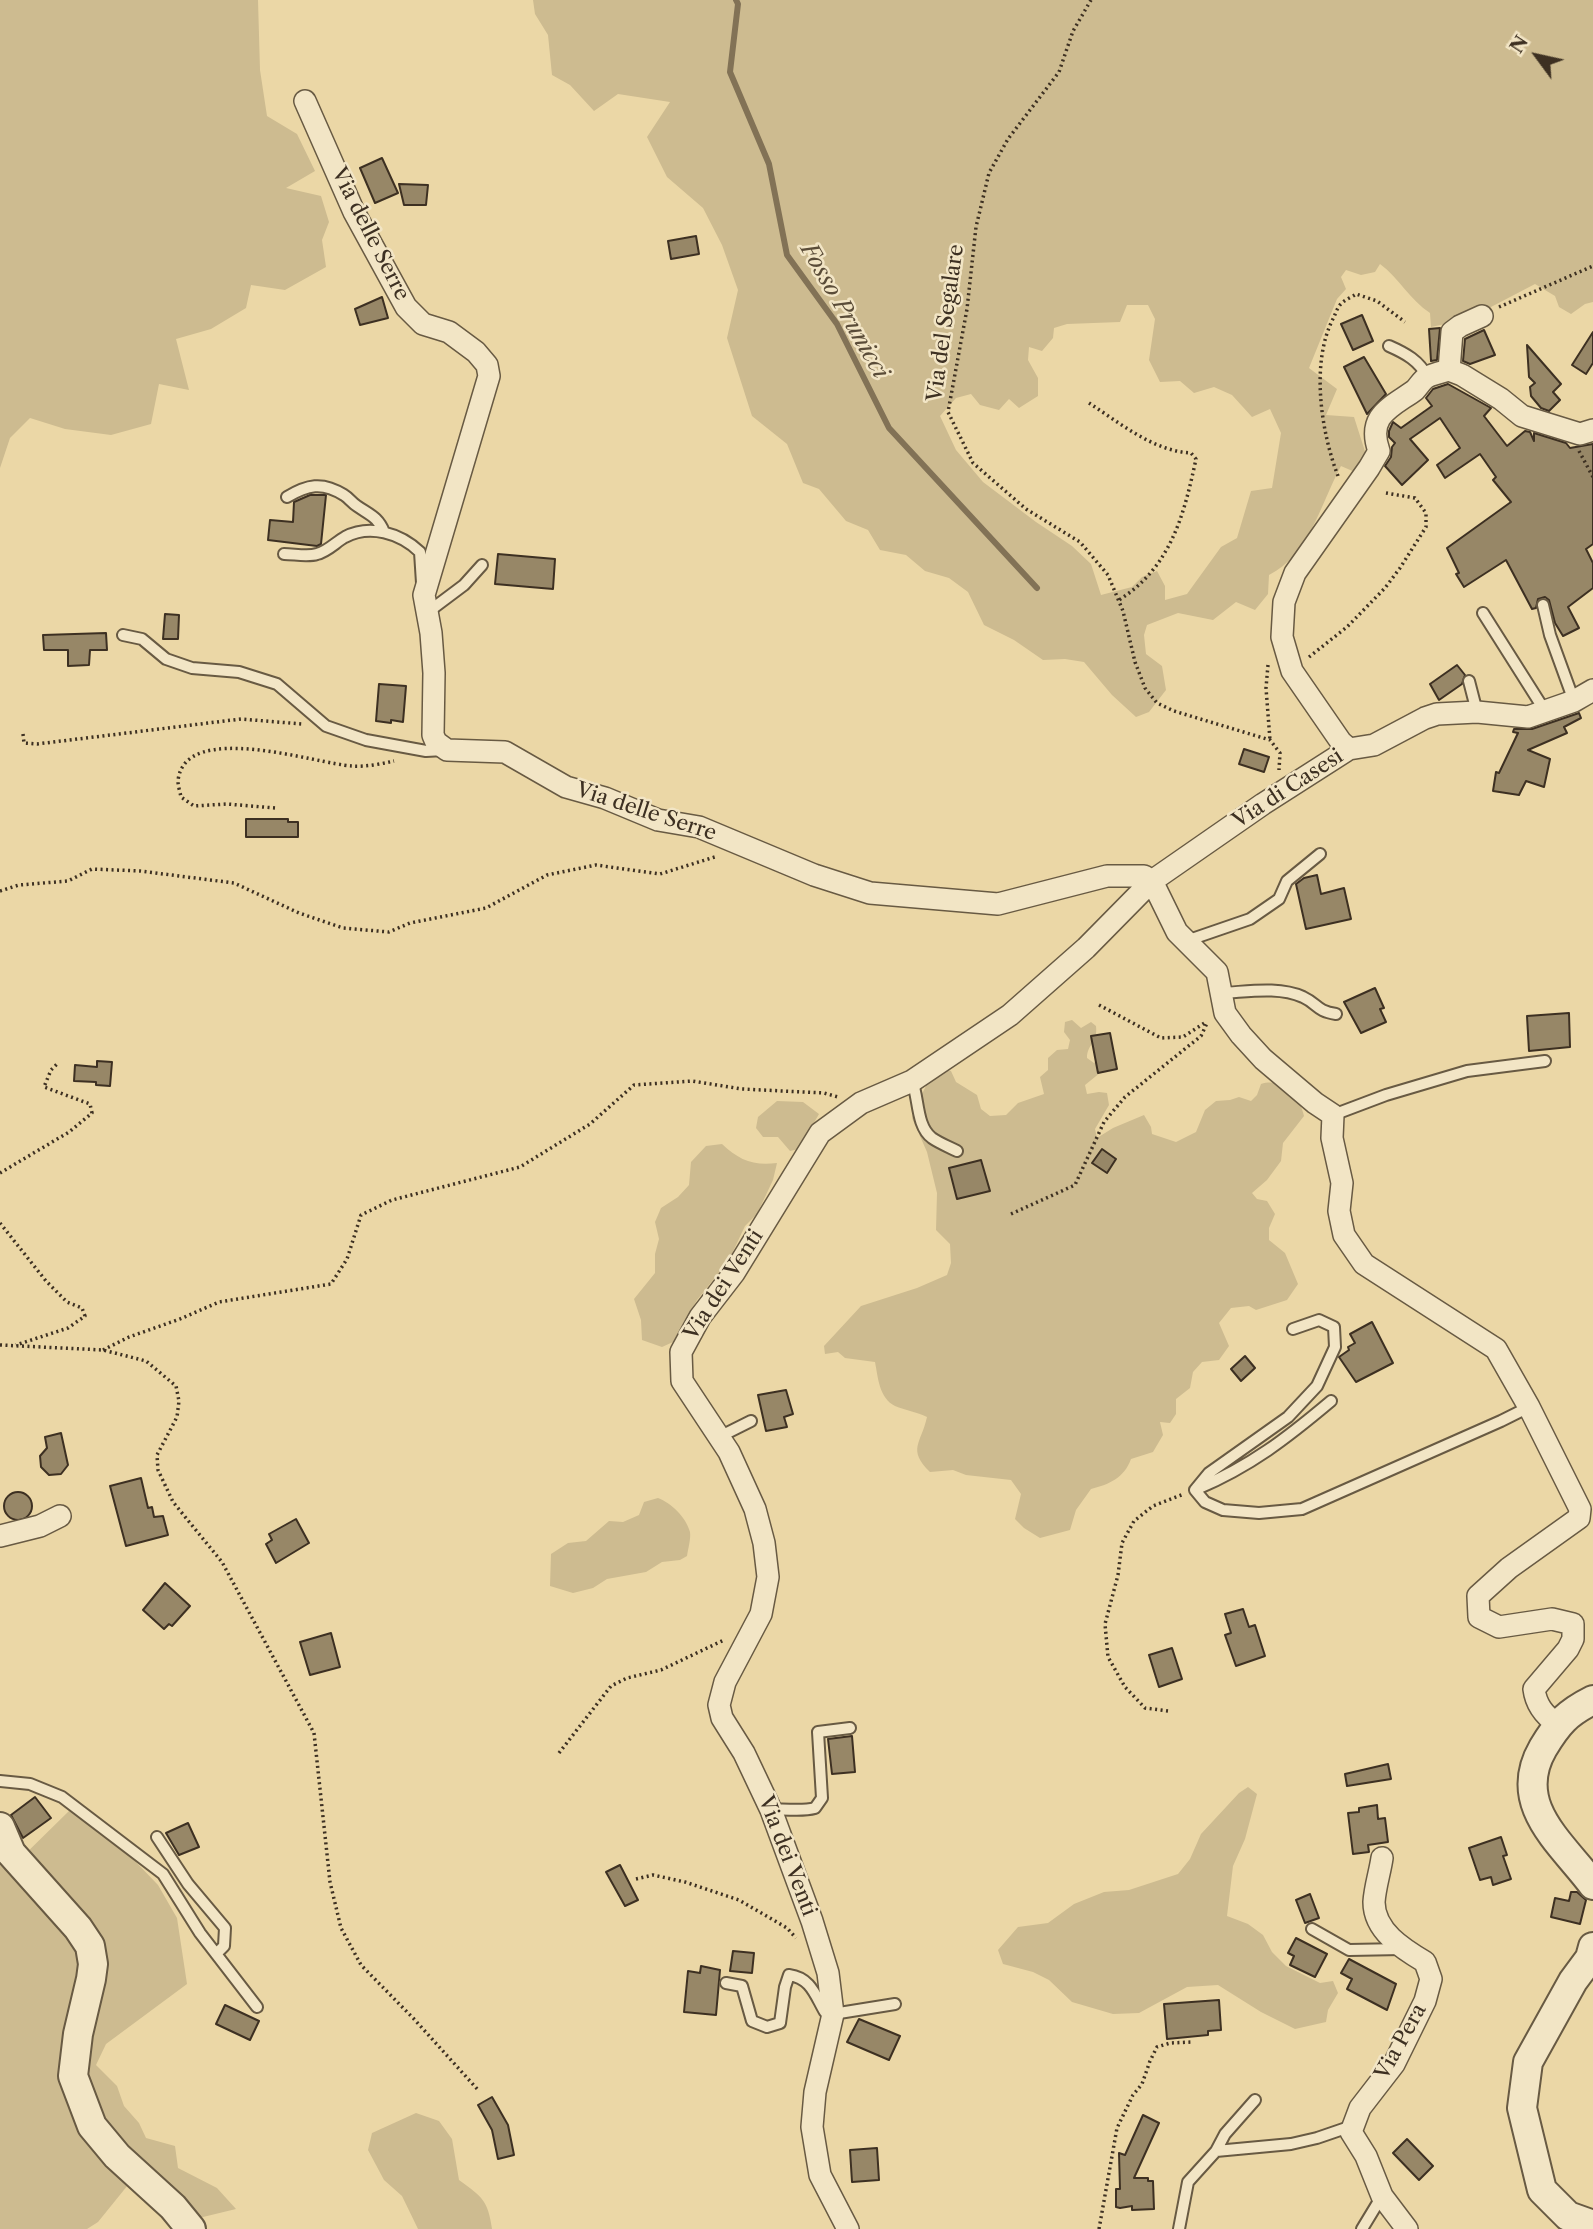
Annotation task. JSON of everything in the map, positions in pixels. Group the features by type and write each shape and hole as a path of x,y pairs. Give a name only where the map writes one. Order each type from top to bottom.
{"street":[{"name":"Via delle Serre","path":"305,101 354,212 407,307 423,324 449,332 476,352 487,365 488,384 426,604 434,673 433,735 437,750 505,752 566,787 605,798 658,820 699,827 814,875 870,892 998,904 1107,876 1144,876 1152,881"},
{"path":"1449,370 1451,332 1482,316"},
{"path":"1349,749 1341,742 1292,671 1282,638 1284,602 1295,573 1369,468 1378,451 1374,438 1379,421 1390,405 1416,389 1427,377 1449,370 1502,399 1522,416 1586,432"},
{"name":"Via di Casesi","path":"1152,881 1263,804 1349,749 1374,745 1437,714 1477,712 1528,717 1587,698"},
{"path":"1152,881 1177,932 1217,972 1225,1013 1241,1035 1264,1059 1333,1115 1332,1138 1342,1183 1339,1211 1344,1235 1364,1264 1496,1349 1586,1512 1509,1568 1478,1596 1479,1618 1499,1627 1552,1619 1573,1624 1573,1639 1568,1649 1534,1689 1544,1714 1557,1724"},
{"name":"Via dei Venti","path":"848,2229 820,2175 812,2127 815,2092 833,2014 828,1973 771,1810 744,1754 722,1718 719,1705 725,1682 761,1614 768,1577 764,1543 755,1509 729,1452 682,1381 681,1352 700,1317 734,1273 820,1133 861,1103 912,1080 1010,1015 1086,948 1152,881"},
{"path":"0,1536 40,1526 60,1516"},
{"path":"1593,1700 1557,1724 1534,1764 1532,1796 1555,1842 1593,1885"},
{"path":"0,1827 11,1853 78,1928 90,1946 92,1979 78,2034 73,2076 92,2126 117,2156 173,2207 191,2229"},
{"name":"Via Pera","path":"1353,2126 1360,2108 1394,2064 1425,2001 1431,1979 1425,1962 1403,1950 1382,1927 1374,1903 1382,1858"},
{"path":"1593,1947 1590,1958 1573,1981 1528,2062 1522,2108 1542,2190 1567,2216 1593,2225"},
{"path":"1353,2126 1351,2132 1367,2156 1382,2196 1407,2229"}],"lane":[{"path":"1389,346 1409,356 1424,369 1427,377"},
{"path":"287,497 305,486 323,486 344,495 356,506 370,513 379,521 384,532"},
{"path":"284,554 317,555 347,536 366,530 384,532 408,541 419,552 426,604 464,585 482,565"},
{"path":"1543,605 1550,635 1587,698"},
{"path":"1483,613 1545,711"},
{"path":"123,635 142,639 166,659 192,668 239,672 277,684 326,726 366,740 437,750"},
{"path":"1469,681 1477,712"},
{"path":"1185,941 1250,919 1279,899 1287,881 1320,854"},
{"path":"1221,993 1280,991 1304,998 1322,1012 1336,1014"},
{"path":"1333,1115 1386,1095 1467,1071 1545,1061"},
{"path":"912,1080 917,1092 922,1126 931,1137 957,1151"},
{"path":"1195,1490 1209,1473 1287,1417 1317,1386 1335,1347 1334,1327 1319,1320 1293,1329"},
{"path":"1195,1490 1230,1475 1278,1446 1331,1401"},
{"path":"1195,1490 1205,1502 1223,1510 1259,1513 1302,1509 1529,1407"},
{"path":"719,1437 751,1421"},
{"path":"771,1810 783,1808 803,1811 816,1808 822,1797 818,1732 850,1728"},
{"path":"0,1781 30,1784 62,1797 163,1874 201,1933 257,2007"},
{"path":"158,1837 188,1884 225,1928 223,1946 217,1953"},
{"path":"1312,1929 1349,1950 1403,1950"},
{"path":"726,1983 742,1986 752,2021 767,2027 780,2023 789,1975 801,1977 825,2012 833,2014 895,2004"},
{"path":"1179,2229 1188,2182 1216,2151 1225,2134 1255,2099"},
{"path":"1216,2151 1291,2144 1353,2126"},
{"path":"1362,2229 1382,2196"}],"path":[{"name":"Via del Segalare","path":"1091,0 1073,31 1059,72 1008,139 989,173 976,227 967,309 948,412 973,463 1026,509 1080,542 1108,575 1119,600 1135,662 1145,688 1157,703 1174,712 1270,740 1280,753 1280,766 1274,789 1263,804"},
{"path":"1482,316 1518,297 1593,266"},
{"path":"1347,498 1334,464 1321,401 1319,362 1329,324 1340,304 1356,294 1377,301 1405,322"},
{"path":"1088,403 1151,442 1177,452 1191,453 1196,459 1180,525 1156,566 1135,590 1119,600"},
{"path":"1586,432 1576,444 1593,477"},
{"path":"1292,671 1347,627 1385,588 1426,527 1426,513 1415,498 1386,493"},
{"path":"23,734 24,743 37,744 241,719 326,726"},
{"path":"275,808 227,804 194,806 181,797 178,780 186,763 201,753 230,748 286,753 352,766 382,764 437,750"},
{"path":"0,891 19,885 68,881 92,869 140,871 234,883 299,913 343,928 389,932 410,923 486,908 547,875 596,865 660,874 722,855"},
{"path":"1010,1214 1075,1185 1104,1122 1125,1097 1201,1036 1209,1019 1184,1037 1161,1038 1099,1005"},
{"path":"0,1173 69,1132 92,1113 90,1104 44,1087 51,1070 58,1063"},
{"path":"103,1350 128,1337 219,1302 331,1284 347,1259 361,1215 392,1200 520,1167 590,1124 634,1085 692,1081 742,1089 824,1093 861,1103"},
{"path":"0,1223 46,1281 67,1302 82,1308 85,1316 68,1328 14,1346"},
{"path":"0,1345 103,1350 146,1361 176,1386 179,1401 177,1417 157,1455 158,1470 173,1502 222,1562 314,1733 330,1882 341,1928 361,1965 479,2091"},
{"path":"1168,1711 1145,1708 1125,1687 1108,1657 1105,1623 1118,1574 1122,1543 1134,1521 1153,1506 1195,1490"},
{"path":"559,1753 611,1686 627,1678 661,1670 724,1640 746,1642"},
{"path":"636,1879 653,1875 663,1877 739,1900 787,1928 804,1946"},
{"path":"1099,2229 1116,2128 1133,2095 1142,2084 1157,2047 1170,2043 1192,2042"}],"shaded area":[{"path":"0,0 258,0 260,70 267,116 297,134 315,171 286,188 321,196 329,222 322,240 326,267 285,290 251,285 246,308 211,329 176,339 189,390 159,384 151,424 111,435 65,429 30,418 10,438 0,468"},
{"path":"533,0 1593,0 1593,302 1571,314 1559,307 1555,296 1535,284 1468,319 1431,327 1430,313 1380,264 1375,272 1361,275 1346,270 1341,277 1346,289 1337,299 1309,368 1337,389 1326,415 1354,417 1369,464 1357,473 1341,466 1304,542 1295,555 1269,575 1268,594 1255,610 1236,602 1213,620 1178,613 1147,625 1144,635 1146,654 1162,666 1166,690 1149,712 1136,717 1112,695 1084,662 1043,660 1014,640 984,625 968,592 949,578 925,571 906,555 880,550 868,530 846,521 819,489 803,483 787,444 752,416 727,338 738,290 722,245 703,208 667,177 647,137 670,102 618,94 594,111 570,85 552,75 548,35 535,14","holes":["1127,305 1148,305 1155,319 1149,360 1160,382 1180,381 1194,393 1214,387 1232,395 1252,417 1270,409 1281,433 1272,488 1251,491 1237,538 1221,547 1187,594 1165,600 1165,586 1157,571 1142,577 1132,587 1101,595 1091,564 1072,546 983,482 956,450 940,416 956,398 971,394 980,405 999,410 1009,399 1019,408 1038,396 1038,378 1028,360 1029,347 1042,351 1053,338 1054,328 1067,324 1120,322"]},
{"path":"1072,1020 1081,1028 1091,1022 1096,1026 1087,1058 1094,1063 1099,1056 1106,1068 1085,1085 1087,1094 1107,1093 1109,1105 1095,1129 1097,1138 1144,1115 1152,1134 1176,1142 1196,1132 1205,1110 1216,1101 1239,1097 1251,1101 1257,1095 1261,1084 1269,1083 1283,1086 1294,1095 1304,1116 1283,1143 1281,1161 1267,1180 1252,1193 1257,1199 1267,1201 1275,1214 1269,1228 1269,1240 1285,1253 1298,1284 1287,1300 1256,1310 1249,1306 1231,1308 1219,1323 1229,1346 1219,1360 1202,1362 1193,1372 1190,1388 1176,1399 1176,1414 1170,1423 1160,1422 1163,1435 1153,1452 1131,1459 1116,1479 1091,1489 1076,1510 1070,1530 1040,1538 1015,1519 1021,1494 1011,1480 966,1475 953,1470 930,1472 917,1452 927,1417 895,1406 886,1398 880,1387 875,1362 845,1358 838,1352 825,1354 824,1346 861,1306 947,1275 951,1263 950,1244 936,1230 937,1193 927,1152 912,1118 929,1080 940,1068 951,1071 956,1082 977,1095 981,1109 990,1116 1006,1115 1018,1103 1044,1094 1040,1077 1048,1070 1048,1058 1057,1050 1068,1049 1070,1040 1064,1032 1065,1022"},
{"path":"777,1101 803,1102 819,1114 799,1149 790,1151 778,1137 763,1137 756,1128 758,1117"},
{"path":"722,1144 747,1161 777,1163 773,1180 757,1214 745,1226 729,1260 697,1300 673,1342 662,1347 642,1340 641,1320 634,1299 655,1273 655,1254 659,1239 655,1222 661,1208 678,1197 689,1185 691,1162 706,1146"},
{"path":"658,1498 677,1511 688,1526 690,1535 687,1556 680,1560 662,1562 646,1572 607,1579 593,1588 573,1593 550,1586 551,1554 568,1543 586,1541 609,1521 623,1522 639,1515 644,1502"},
{"path":"1248,1787 1257,1794 1245,1839 1233,1866 1227,1916 1248,1924 1263,1935 1272,1952 1286,1966 1320,1983 1333,1981 1338,1993 1328,2010 1326,2022 1295,2029 1261,2012 1218,1985 1187,1987 1139,2013 1113,2014 1072,2002 1049,1980 1033,1972 1003,1964 998,1950 1018,1927 1048,1923 1074,1904 1104,1892 1129,1890 1178,1874 1190,1859 1201,1834 1239,1793"},
{"path":"70,1810 134,1860 158,1885 177,1918 187,1984 106,2044 96,2065 117,2086 124,2106 139,2123 146,2138 175,2146 178,2168 217,2188 236,2209 170,2225 132,2180 98,2222 87,2229 0,2229 0,1852 14,1865"},
{"path":"416,2113 439,2121 452,2139 459,2180 483,2200 492,2229 418,2229 402,2196 384,2180 368,2150 372,2133"}],"building":[{"path":"382,158 398,193 375,203 360,168"},
{"path":"399,184 428,185 426,205 404,205"},
{"path":"696,236 699,254 671,259 668,241"},
{"path":"382,297 388,318 360,325 355,309"},
{"path":"1362,315 1373,341 1353,350 1341,324"},
{"path":"1440,328 1437,360 1431,361 1429,329"},
{"path":"1484,330 1495,355 1470,364 1463,361 1465,339"},
{"path":"1593,332 1593,363 1586,374 1572,365"},
{"path":"1527,345 1561,384 1553,392 1560,400 1549,411 1541,408 1531,396 1530,387 1535,383 1529,377"},
{"path":"1364,357 1386,394 1367,414 1344,367"},
{"path":"1448,384 1491,408 1484,416 1507,446 1525,431 1530,432 1534,441 1534,433 1566,443 1570,448 1593,444 1593,544 1586,549 1593,563 1593,588 1568,607 1579,628 1563,636 1555,623 1549,600 1545,597 1538,599 1536,608 1532,609 1506,560 1464,587 1456,574 1459,573 1447,548 1511,502 1493,480 1496,477 1480,454 1445,478 1437,465 1460,448 1440,418 1410,439 1428,460 1402,485 1385,466 1395,443 1389,437 1393,422 1401,428 1432,406 1426,398 1433,389"},
{"path":"310,495 326,495 321,544 317,546 268,540 270,520 293,522 294,502"},
{"path":"498,554 555,559 553,589 495,584"},
{"path":"165,614 179,615 178,639 163,639"},
{"path":"106,633 107,650 90,650 89,665 68,666 68,650 44,650 43,635"},
{"path":"1457,665 1465,675 1462,684 1439,700 1430,684"},
{"path":"379,684 406,686 403,722 376,721"},
{"path":"1579,713 1581,718 1564,727 1567,733 1528,750 1550,759 1544,787 1526,781 1519,795 1493,791 1496,772 1499,773 1518,733 1513,732 1514,729 1532,729"},
{"path":"1244,749 1269,757 1264,772 1239,764"},
{"path":"246,819 288,819 288,822 298,822 298,837 246,837"},
{"path":"1317,875 1321,894 1344,888 1351,919 1306,929 1296,884 1304,878"},
{"path":"1375,988 1384,1008 1380,1009 1386,1022 1361,1033 1344,1002"},
{"path":"1569,1013 1570,1047 1529,1051 1527,1016"},
{"path":"1110,1033 1117,1069 1098,1073 1091,1036"},
{"path":"97,1061 112,1062 110,1086 74,1081 75,1065 97,1067"},
{"path":"1102,1149 1116,1159 1107,1173 1092,1163"},
{"path":"981,1160 990,1191 957,1199 949,1168"},
{"path":"1372,1322 1393,1363 1356,1382 1339,1357 1355,1343 1350,1334"},
{"path":"1245,1356 1255,1368 1241,1381 1231,1369"},
{"path":"786,1390 793,1414 784,1417 787,1427 766,1431 758,1395"},
{"path":"61,1433 68,1465 61,1474 49,1475 41,1467 40,1456 47,1448 45,1437"},
{"path":"141,1478 148,1508 152,1507 154,1517 163,1516 168,1535 126,1546 110,1486"},
{"path":"18,1492 28,1496 32,1506 28,1516 18,1520 8,1516 4,1506 8,1496"},
{"path":"296,1519 309,1543 276,1563 266,1544 272,1540 269,1534"},
{"path":"165,1583 190,1606 172,1626 169,1624 164,1629 143,1610"},
{"path":"1243,1609 1249,1627 1255,1625 1265,1656 1236,1666 1225,1635 1231,1633 1225,1614"},
{"path":"331,1633 340,1667 310,1675 300,1642"},
{"path":"1172,1648 1182,1679 1159,1687 1149,1655"},
{"path":"852,1736 855,1772 832,1774 828,1739"},
{"path":"1388,1764 1391,1779 1347,1786 1345,1774"},
{"path":"35,1797 51,1818 23,1838 11,1815"},
{"path":"1377,1805 1378,1819 1385,1818 1388,1842 1368,1845 1369,1852 1353,1854 1348,1813"},
{"path":"188,1823 199,1847 179,1855 166,1833"},
{"path":"1501,1837 1507,1855 1503,1856 1511,1879 1493,1885 1491,1877 1480,1880 1469,1848"},
{"path":"620,1865 638,1900 625,1906 606,1872"},
{"path":"1571,1892 1577,1892 1586,1900 1580,1924 1551,1917 1555,1898 1569,1901"},
{"path":"1310,1894 1319,1918 1305,1923 1296,1900"},
{"path":"1296,1938 1327,1954 1315,1977 1290,1965 1294,1956 1288,1953"},
{"path":"733,1951 754,1953 752,1973 730,1971"},
{"path":"1349,1959 1396,1984 1387,2010 1347,1989 1352,1979 1341,1973"},
{"path":"701,1966 720,1970 716,2015 684,2012 688,1971 700,1973"},
{"path":"1219,2000 1221,2030 1208,2031 1208,2035 1167,2039 1164,2004"},
{"path":"225,2005 259,2021 250,2040 216,2024"},
{"path":"859,2019 900,2036 889,2060 847,2042"},
{"path":"492,2097 508,2125 514,2155 498,2159 492,2130 478,2105"},
{"path":"1143,2115 1159,2123 1134,2178 1148,2178 1148,2181 1153,2181 1154,2209 1132,2210 1132,2206 1116,2207 1116,2189 1120,2189 1119,2153 1125,2155"},
{"path":"1407,2139 1433,2166 1419,2180 1393,2153"},
{"path":"877,2148 879,2180 852,2182 850,2150"}],"waterway":[{"name":"Fosso Prunicci","path":"736,0 738,4 730,72 769,164 787,255 837,324 889,428 1037,588"}]}
